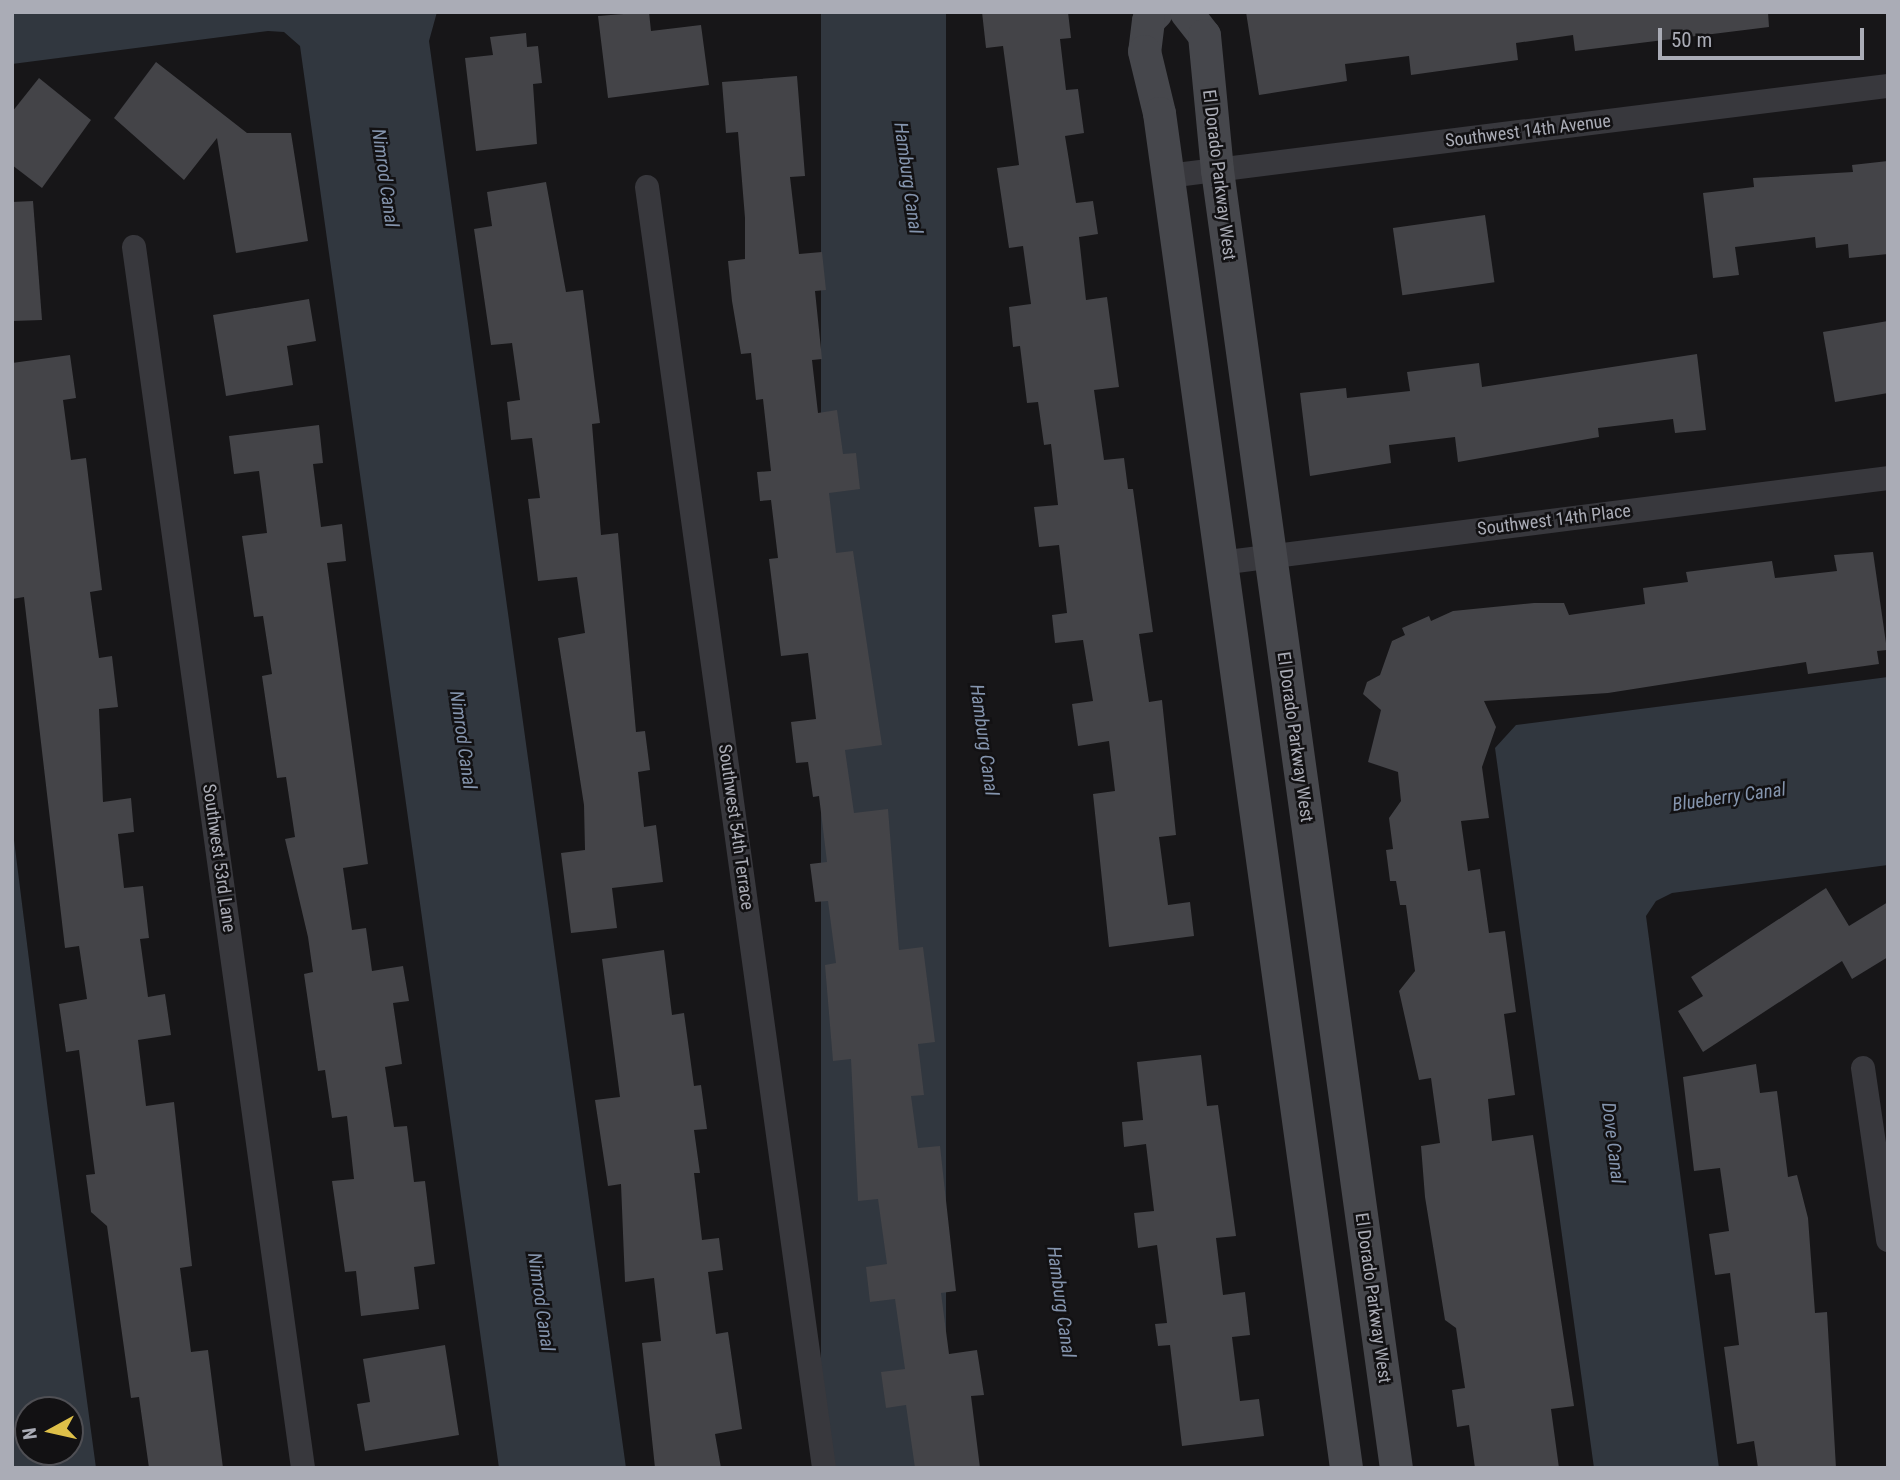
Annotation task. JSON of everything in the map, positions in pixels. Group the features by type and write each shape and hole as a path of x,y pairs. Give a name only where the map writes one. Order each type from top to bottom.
{"street":[{"path":"1156,12 1146,27 1144,51 1168,176 1346,1468"},
{"name":"El Dorado Parkway West","path":"1186,12 1204,35 1217,170 1396,1468"},
{"name":"Southwest 14th Avenue","path":"1168,176 1888,86"},
{"name":"Southwest 54th Terrace","path":"647,187 824,1468"},
{"name":"Southwest 53rd Lane","path":"134,247 303,1468"},
{"name":"Southwest 14th Place","path":"1220,563 1888,478"},
{"path":"1863,1068 1888,1240"},
{"path":"1325,1316 1375,1310"}],"water":[{"name":"Nimrod Canal","path":"12,12 437,12 429,41 626,1468 499,1468 300,46 284,32 268,31 12,64"},
{"name":"Hamburg Canal","path":"821,12 946,12 946,1468 821,1468"},
{"path":"1888,677 1888,865 1672,893 1656,901 1646,916 1719,1468 1594,1468 1495,748 1516,725"},
{"path":"12,824 48,1111 96,1468 12,1468"}],"building":[{"path":"649,12 651,31 701,25 709,85 608,98 598,16"},
{"path":"982,12 1068,12 1071,38 1060,39 1066,90 1078,89 1084,133 1065,136 1076,203 1093,201 1098,234 1079,237 1086,300 1107,297 1119,387 1094,390 1104,460 1124,458 1128,489 1133,489 1153,632 1139,634 1149,702 1162,700 1176,835 1159,837 1168,905 1190,902 1194,936 1109,947 1093,794 1115,791 1109,741 1078,746 1072,704 1093,701 1083,640 1055,643 1052,615 1067,613 1059,545 1039,547 1034,507 1058,505 1051,444 1044,445 1038,402 1027,403 1020,346 1013,347 1009,307 1031,304 1023,246 1009,248 997,168 1019,165 1003,46 986,48"},
{"path":"1246,12 1768,12 1769,27 1575,51 1573,35 1516,43 1518,60 1411,75 1409,56 1345,64 1347,81 1259,95"},
{"path":"526,33 527,47 538,46 542,83 533,84 537,144 476,151 465,58 493,55 490,37"},
{"path":"156,62 247,133 291,133 308,241 236,253 217,138 184,180 114,118"},
{"path":"797,76 805,176 790,177 799,254 822,252 826,290 815,291 822,359 812,360 818,413 837,410 843,454 856,453 860,489 829,493 836,553 853,551 882,745 845,750 854,813 888,809 899,950 923,947 935,1042 918,1044 924,1095 911,1096 918,1148 940,1146 956,1291 941,1293 949,1354 977,1350 984,1395 971,1396 980,1468 915,1468 906,1405 886,1408 881,1372 905,1369 895,1299 870,1302 866,1267 887,1264 878,1199 858,1201 851,1059 833,1061 825,965 836,963 828,901 815,902 810,864 827,862 819,796 813,797 808,762 796,763 791,722 816,719 808,653 781,656 769,559 778,558 771,500 760,501 757,472 771,471 763,399 756,400 751,353 741,354 732,301 728,261 745,259 745,218 738,132 726,133 722,82"},
{"path":"39,78 91,120 42,188 12,165 12,112"},
{"path":"1888,161 1888,254 1849,258 1848,244 1816,248 1815,237 1735,247 1739,275 1713,278 1703,193 1754,187 1753,178 1853,172 1852,165"},
{"path":"546,182 566,292 583,290 600,423 592,424 601,535 618,533 636,732 645,731 650,770 638,772 644,827 656,825 663,882 612,888 617,928 571,933 561,853 585,850 584,805 558,638 585,633 577,577 538,581 528,499 540,498 532,438 511,440 507,402 520,400 512,343 491,345 474,229 492,226 487,192"},
{"path":"33,201 42,320 12,321 12,202"},
{"path":"1485,215 1494,282 1402,295 1393,228"},
{"path":"309,299 316,341 287,346 293,385 226,396 213,315"},
{"path":"1888,321 1888,393 1835,402 1823,332"},
{"path":"1697,354 1706,430 1675,433 1673,419 1598,428 1599,437 1458,462 1455,437 1389,445 1391,463 1310,476 1300,393 1346,388 1347,398 1410,391 1407,372 1479,363 1482,387"},
{"path":"70,355 76,398 63,400 71,460 86,458 102,590 90,592 99,658 112,656 118,707 99,709 103,802 131,798 134,832 118,834 124,888 143,886 149,938 140,939 148,997 165,994 171,1035 138,1040 146,1106 174,1102 192,1266 180,1268 191,1352 208,1350 223,1468 149,1468 139,1397 131,1398 107,1226 91,1212 86,1175 95,1174 79,1050 66,1052 59,1004 87,999 79,946 65,948 24,597 12,599 12,363"},
{"path":"319,425 323,463 313,464 321,527 342,524 346,561 327,563 368,864 343,868 352,930 366,928 372,971 403,966 409,1001 393,1003 402,1064 385,1067 394,1127 407,1126 414,1182 425,1181 435,1264 414,1267 419,1309 361,1316 356,1271 345,1272 332,1181 354,1179 347,1116 332,1118 325,1070 318,1071 304,974 313,972 308,937 285,839 295,837 286,777 277,778 262,676 272,674 263,616 254,617 242,536 267,533 259,471 234,474 229,436"},
{"path":"1873,552 1887,650 1877,651 1879,664 1808,674 1806,662 1608,693 1484,701 1496,727 1482,767 1489,818 1461,821 1468,871 1480,869 1489,933 1505,931 1516,1012 1504,1014 1515,1095 1488,1099 1492,1141 1533,1135 1574,1406 1551,1409 1559,1468 1475,1468 1469,1425 1457,1427 1452,1390 1465,1388 1456,1328 1445,1320 1425,1197 1421,1146 1440,1143 1431,1078 1419,1080 1399,991 1415,971 1406,905 1400,905 1396,881 1390,881 1386,850 1393,849 1389,818 1401,801 1398,772 1368,762 1381,710 1363,694 1367,682 1380,675 1392,641 1405,635 1402,628 1429,616 1431,621 1453,611 1534,603 1564,603 1569,615 1645,604 1643,588 1688,582 1686,572 1772,561 1775,578 1837,571 1834,555"},
{"path":"1826,888 1849,926 1888,902 1888,957 1852,979 1842,961 1703,1052 1678,1011 1703,996 1691,977"},
{"path":"664,950 672,1015 684,1013 694,1086 701,1085 707,1129 694,1130 700,1173 694,1173 702,1240 719,1238 723,1270 708,1272 716,1334 728,1332 742,1429 715,1434 721,1468 655,1468 642,1343 661,1341 654,1278 625,1282 621,1184 608,1186 595,1100 620,1097 602,959"},
{"path":"1201,1055 1207,1106 1218,1105 1236,1236 1216,1238 1223,1295 1245,1292 1250,1335 1232,1337 1240,1401 1259,1399 1264,1436 1182,1446 1170,1345 1158,1346 1155,1324 1167,1323 1157,1245 1138,1248 1134,1213 1154,1211 1146,1144 1124,1147 1122,1122 1143,1120 1137,1062"},
{"path":"1756,1064 1760,1093 1777,1091 1788,1177 1797,1175 1808,1218 1815,1313 1827,1312 1836,1468 1758,1468 1754,1441 1737,1444 1724,1347 1739,1345 1730,1273 1715,1275 1709,1234 1729,1231 1720,1168 1694,1171 1683,1077"},
{"path":"445,1345 459,1435 365,1451 357,1404 370,1402 363,1359"}],"water label":[{"name":"Blueberry Canal","path":"1729,797"},
{"name":"Dove Canal","path":"1613,1143"}]}
